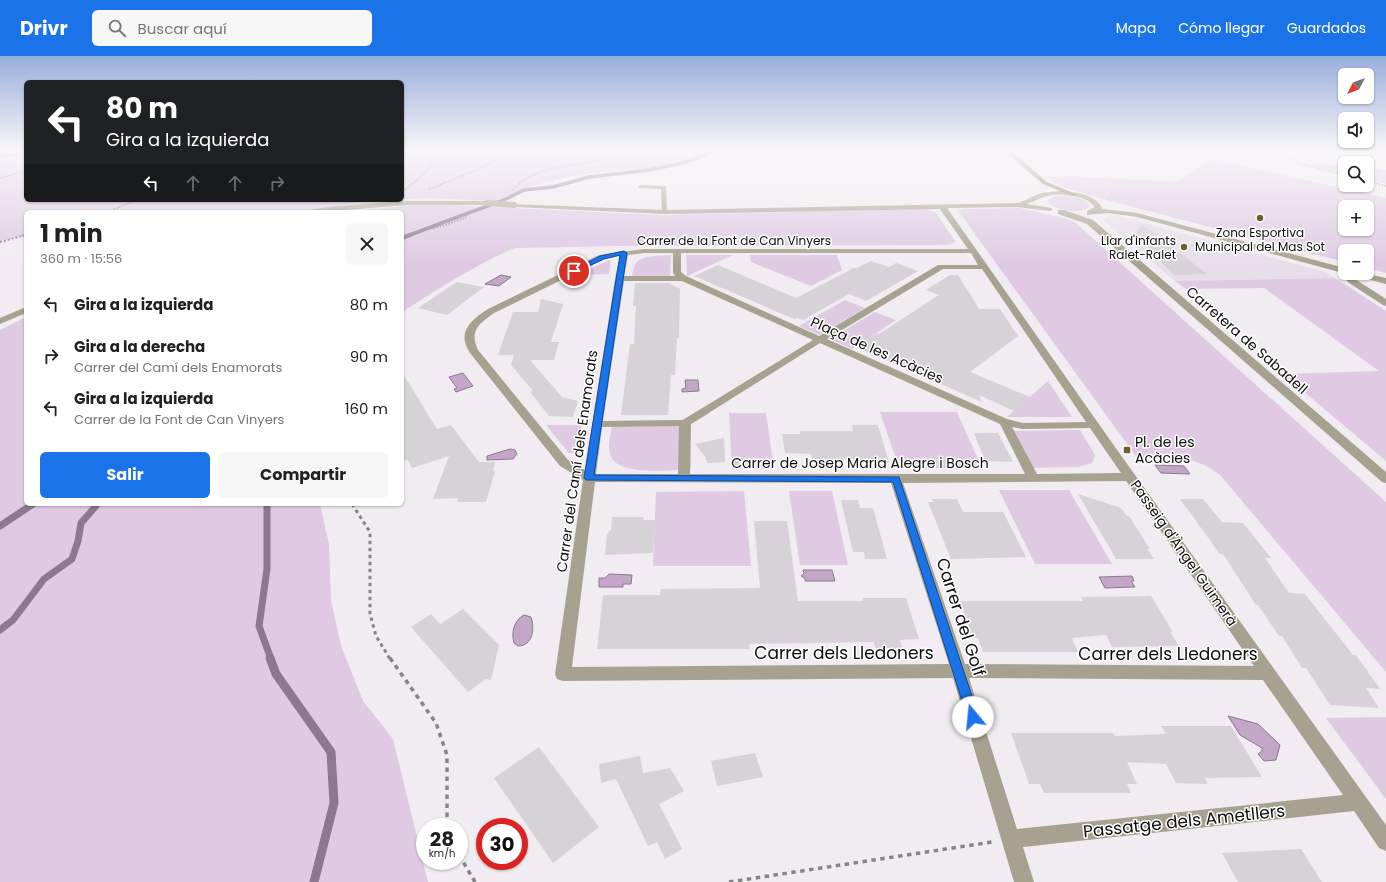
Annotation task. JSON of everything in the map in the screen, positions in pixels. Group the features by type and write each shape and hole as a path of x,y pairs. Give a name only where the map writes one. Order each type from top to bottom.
{"street":[{"path":"1046,194 1047,189"},
{"path":"1059,189 1095,202 1133,212 1137,215"},
{"path":"322,210 407,203 487,203 665,212 1017,205 1046,194 1059,193 1075,195"},
{"path":"1038,198 1038,202 1050,209"},
{"path":"1092,216 1099,208 1095,202"},
{"name":"Carretera de Sabadell","path":"1017,205 1092,216 1386,479"},
{"name":"Passeig d'Àngel Guimerà","path":"942,206 1094,426 1386,841"},
{"path":"1092,216 1114,212 1137,215 1338,268"},
{"path":"676,251 677,273 683,278"},
{"name":"Carrer de la Font de Can Vinyers","path":"589,478 564,463 473,351 468,342 470,329 475,323 491,311 602,257 624,253 676,251 974,251"},
{"path":"930,251 941,267"},
{"name":"Carrer del Camí dels Enamorats","path":"563,674 589,478 624,253"},
{"path":"597,424 685,423 941,267 985,267"},
{"path":"619,279 683,278"},
{"name":"Plaça de les Acàcies","path":"683,278 1004,422 1023,426 1094,426"},
{"path":"1374,278 1386,281"},
{"path":"1351,280 1386,303"},
{"path":"0,321 24,311"},
{"path":"1004,422 1033,478"},
{"path":"684,478 685,423"},
{"name":"Carrer de Josep Maria Alegre i Bosch","path":"589,478 896,479 1130,476"},
{"name":"Carrer del Golf","path":"896,479 959,671 1024,882"},
{"name":"Carrer dels Lledoners","path":"563,674 959,671 1268,673"},
{"name":"Passatge dels Ametllers","path":"1010,839 1358,802"}],"lane":[{"path":"664,189 665,212"}],"path":[{"path":"407,203 410,197 431,189"},
{"path":"113,210 131,202"},
{"path":"0,242 24,236"},
{"path":"353,506 370,532 370,614 376,636 391,660 436,723 447,755 447,818"},
{"path":"729,882 1010,839"},
{"path":"468,869 476,882"}],"shaded area":[{"path":"0,189 24,189 24,202 370,202 313,210 24,210 24,235 0,241"},
{"path":"404,189 527,189 493,201 425,198 404,200"},
{"name":"Zona Esportiva Municipal del Mas Sot","path":"1068,189 1338,189 1338,192 1359,192 1386,198 1386,273 1374,270 1374,244 1338,244 1338,260 1102,199 1110,193 1096,190 1109,193 1101,199"},
{"path":"1055,196 1079,198 1084,200 1090,206 1086,209 1074,211 1054,207 1047,200"},
{"path":"411,205 448,205 659,215 926,209 936,213 955,241 953,244 948,245 617,246 516,248 493,258 404,311 404,210 364,210"},
{"path":"1020,208 1067,219 1076,223 1386,502 1386,672 1221,476 1201,464 1191,461 1171,458 1138,459 959,212 959,210 963,209"},
{"name":"Llar d'infants Ralet-Ralet","path":"1115,215 1325,272 1335,278 1175,281 1103,220 1109,216"},
{"path":"671,255 670,276 631,280 635,265 641,259 651,256"},
{"path":"686,255 733,255 687,276"},
{"path":"750,255 837,255 842,270 811,286 751,262"},
{"path":"609,260 611,261 609,274 578,275"},
{"path":"501,275 511,277 499,286 485,284"},
{"path":"1335,278 1386,311 1386,461 1283,374 1379,371 1264,288 1186,289 1175,281"},
{"path":"845,300 865,308 819,335 799,326"},
{"path":"875,312 896,320 852,349 830,339"},
{"path":"24,318 24,506 320,506 329,544 331,600 341,646 363,701 393,739 416,833 416,870 425,870 428,882 0,882 0,330"},
{"path":"463,373 473,386 456,392 454,389 457,388 449,377"},
{"path":"685,380 698,380 699,391 682,392 682,389 686,388"},
{"path":"1048,381 1072,417 1007,417"},
{"path":"702,408 710,413 690,425 691,469 659,471 633,469 622,466 614,461 610,454 609,442 613,421 682,420"},
{"path":"880,412 957,412 982,468 899,468"},
{"path":"729,413 766,413 774,469 732,469"},
{"path":"546,425 582,425 575,453 569,453"},
{"path":"1080,430 1095,455 1092,463 1078,467 1024,468 1012,431"},
{"path":"510,449 515,450 517,454 513,459 487,460 487,456"},
{"path":"1155,465 1184,466 1190,474 1161,473"},
{"path":"999,490 1069,490 1112,564 1035,564"},
{"path":"744,491 751,566 653,566 656,492"},
{"path":"789,491 832,491 848,565 800,565"},
{"path":"803,570 832,570 835,581 805,581 805,578 801,576 804,573"},
{"path":"609,574 632,575 631,584 623,584 623,587 599,587 599,578 605,578"},
{"path":"1132,576 1134,581 1131,581 1135,587 1105,588 1099,577"},
{"path":"524,615 531,617 533,631 530,640 527,643 518,646 514,643 513,631 518,620"},
{"path":"1228,716 1258,724 1280,745 1276,760 1264,761 1258,754 1262,751 1262,748 1240,735"},
{"path":"1386,717 1386,799 1326,718"}],"building":[{"path":"1142,224 1207,274 1174,275 1155,256 1158,256 1133,236"},
{"path":"871,261 889,267 896,263 918,271 866,301 849,294 803,320 797,318 794,319 694,276 718,265 796,298 854,268"},
{"path":"950,275 958,275 979,309 1000,309 1018,336 970,372 1030,397 1014,411 979,395 982,402 863,350 868,347 859,344 877,333 879,334 939,295 926,290"},
{"path":"457,282 484,287 447,315 418,308"},
{"path":"635,283 668,283 680,289 679,338 677,338 675,375 671,375 668,415 621,415 630,344 634,344 636,306 633,306"},
{"path":"541,299 563,304 551,342 559,342 554,360 530,360 562,397 578,401 573,417 549,416 530,392 533,391 511,365 514,355 498,355 513,312 538,312"},
{"path":"404,375 437,429 451,425 479,462 495,462 493,471 495,471 486,502 457,502 458,498 433,499 449,456 412,468 408,460 404,461"},
{"path":"852,425 878,425 889,463 862,463 861,459 812,459 811,454 785,453 782,434 800,434 800,431 853,431"},
{"path":"974,433 998,433 1013,462 985,461"},
{"path":"724,438 725,462 707,463 706,458 695,444"},
{"path":"1078,494 1121,508 1127,516 1129,516 1150,549 1147,549 1154,559 1116,559"},
{"path":"932,499 957,499 963,512 1003,512 1026,557 951,559 928,502 933,502"},
{"path":"1180,499 1203,499 1222,522 1243,523 1271,558 1265,558 1289,593 1305,594 1353,655 1356,655 1380,689 1366,688 1379,708 1330,705 1306,668 1302,668 1282,636 1279,636 1258,605 1256,605 1223,554 1220,554"},
{"path":"841,500 858,500 860,508 873,508 887,559 865,559 864,552 853,552"},
{"path":"612,517 643,517 644,520 655,520 653,553 605,555 607,534 611,531"},
{"path":"754,521 787,521 798,601 863,601 863,598 906,598 919,639 900,640 902,648 875,648 874,642 749,644 750,649 597,649 603,595 660,595 661,589 760,588"},
{"path":"1151,596 1173,632 1170,632 1179,646 1112,647 1106,635 1072,638 1078,652 983,652 978,638 973,638 960,601 1083,601 1081,597"},
{"path":"463,609 499,645 491,680 486,679 468,692 411,627 431,614 440,624"},
{"path":"1161,726 1231,726 1262,777 1205,778 1208,784 1176,783 1166,764 1127,762 1137,784 1127,784 1131,793 1044,793 1040,784 1029,784 1011,733 1113,733 1115,736 1166,734"},
{"path":"539,747 599,827 553,863 528,827 528,818 522,818 494,778"},
{"path":"755,753 763,777 717,786 711,761"},
{"path":"640,756 643,773 670,768 684,791 659,804 682,849 665,859 657,842 648,846 616,779 601,783 599,764"},
{"path":"1301,849 1322,882 1238,882 1222,853"}],"waterway":[{"path":"407,236 506,199 524,190 538,189"},
{"path":"404,237 410,235"},
{"path":"0,526 30,506"},
{"path":"0,630 13,620 44,579 72,559 78,541 81,523 96,506"},
{"path":"267,506 267,569 259,626 271,659"},
{"path":"270,658 276,674 331,752 334,803 314,882"}],"place":[{"name":"Zona Esportiva Municipal del Mas Sot","path":"1260,218"},
{"name":"Llar d'infants Ralet-Ralet","path":"1184,247"},
{"name":"Pl. de les Acàcies","path":"1127,450"}],"route":[{"path":"574,271 602,257 624,253 589,478 896,479 973,717"}]}
